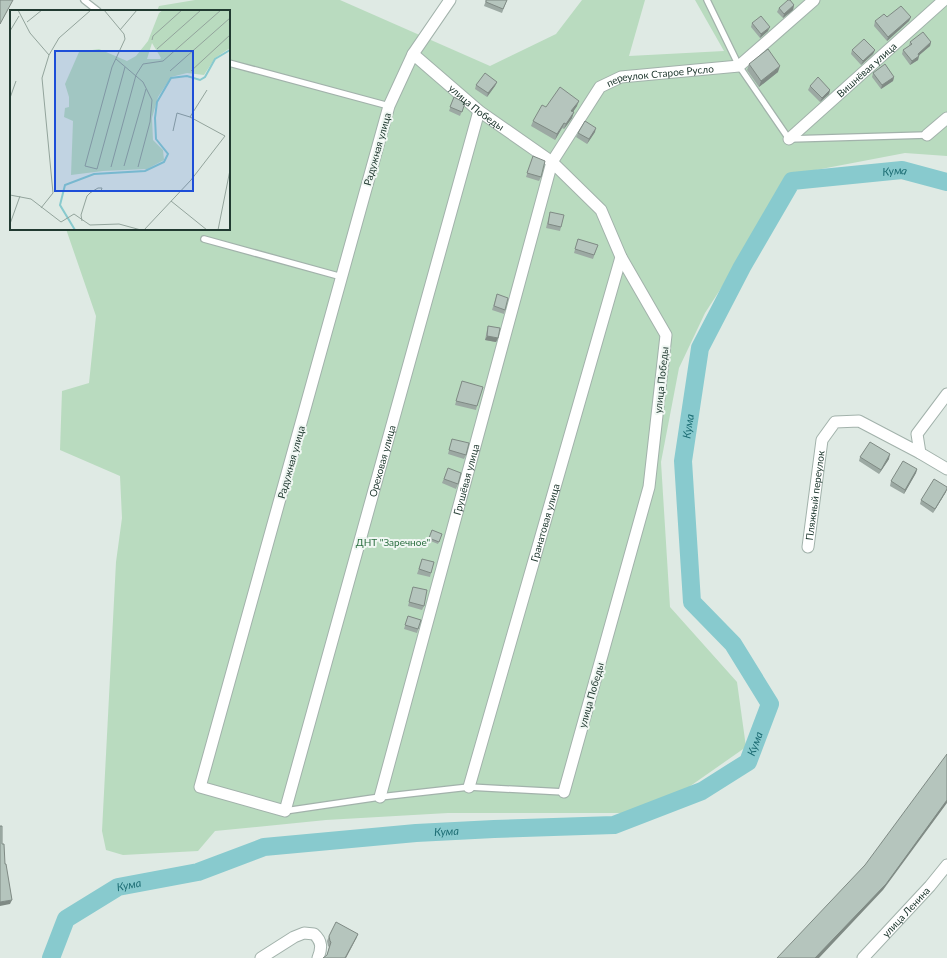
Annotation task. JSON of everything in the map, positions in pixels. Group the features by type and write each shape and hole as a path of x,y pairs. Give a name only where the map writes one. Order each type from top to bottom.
{"street":[{"path":"413,54 450,0"},
{"path":"739,66 814,0"},
{"name":"Вишнёвая улица","path":"789,139 944,0"},
{"name":"Радужная улица","path":"285,811 200,787 389,106 413,54"},
{"name":"улица Победы","path":"413,54 479,111 552,162 601,210 621,257 666,335 649,487 564,792"},
{"name":"переулок Старое Русло","path":"552,162 600,88 621,77 739,66"},
{"name":"Ореховая улица","path":"285,811 479,111"},
{"path":"928,135 947,118"},
{"name":"Грушёвая улица","path":"380,797 552,162"},
{"name":"Гранатовая улица","path":"469,787 621,257"},
{"path":"920,453 917,434 947,394"},
{"name":"Пляжный переулок","path":"808,547 822,440 835,422 859,421 947,469"},
{"name":"улица Ленина","path":"863,958 930,886 947,865"},
{"path":"261,958 294,937 304,933 314,934 320,939 321,950 318,958"}],"lane":[{"path":"84,0 97,10"},
{"path":"707,0 739,66 789,139 928,135"},
{"path":"230,63 389,106"},
{"path":"204,239 342,276"},
{"path":"285,811 380,797 469,787 564,792"}],"green space":[{"name":"ДНТ \"Заречное\"","path":"195,0 340,0 490,66 556,34 582,0 645,0 629,56 724,51 695,0 947,0 947,156 905,153 795,174 705,313 679,368 661,462 670,607 737,682 746,747 686,789 626,813 448,813 326,820 215,831 198,851 123,855 106,850 102,831 116,562 122,518 120,476 60,450 62,391 89,383 96,316 66,230 230,230 230,10 157,10 159,6"}],"building":[{"path":"0,0 13,0 0,24"},
{"path":"486,0 507,0 503,9 486,2"},
{"path":"790,0 794,5 784,14 779,8"},
{"path":"901,6 911,17 888,37 875,21 884,14 887,17"},
{"path":"761,16 770,27 761,34 752,23"},
{"path":"923,32 931,42 918,54 919,56 912,61 903,50 912,44 910,42"},
{"path":"864,39 875,50 863,61 852,50"},
{"path":"768,49 780,66 761,81 749,64"},
{"path":"885,64 894,77 882,85 873,73"},
{"path":"485,73 497,82 488,93 476,85"},
{"path":"818,77 830,90 822,98 810,86"},
{"path":"560,87 579,101 571,111 574,112 566,124 564,123 557,134 533,121 542,105 546,107"},
{"path":"454,97 465,103 462,112 450,107"},
{"path":"585,121 596,128 589,139 578,133"},
{"path":"533,156 545,161 541,177 527,173"},
{"path":"550,212 564,215 561,227 548,224"},
{"path":"578,239 598,245 594,255 575,249"},
{"path":"497,294 508,298 505,310 494,306"},
{"path":"488,326 500,328 498,338 487,336"},
{"path":"462,381 483,387 477,406 456,401"},
{"path":"452,439 469,443 466,455 449,450"},
{"path":"870,442 890,454 881,470 860,457"},
{"path":"903,461 917,469 905,490 891,481"},
{"path":"448,468 461,473 458,484 444,479"},
{"path":"934,479 947,487 935,509 921,500"},
{"path":"432,530 442,534 439,542 429,538"},
{"path":"422,559 434,562 431,573 419,569"},
{"path":"413,587 427,590 424,606 409,602"},
{"path":"408,616 421,620 418,629 405,625"},
{"path":"947,754 947,800 886,884 815,958 777,958 865,865"},
{"path":"0,826 2,826 2,844 4,844 5,864 12,900 0,902"},
{"path":"336,922 358,934 345,958 323,958 327,955 331,942 329,936"}],"waterway":[{"name":"Кума","path":"51,958 66,919 118,887 198,872 264,847 416,833 614,825 702,791 748,762 770,704 733,644 692,602 683,461 700,348 742,267 792,181 902,170 947,182"}]}
